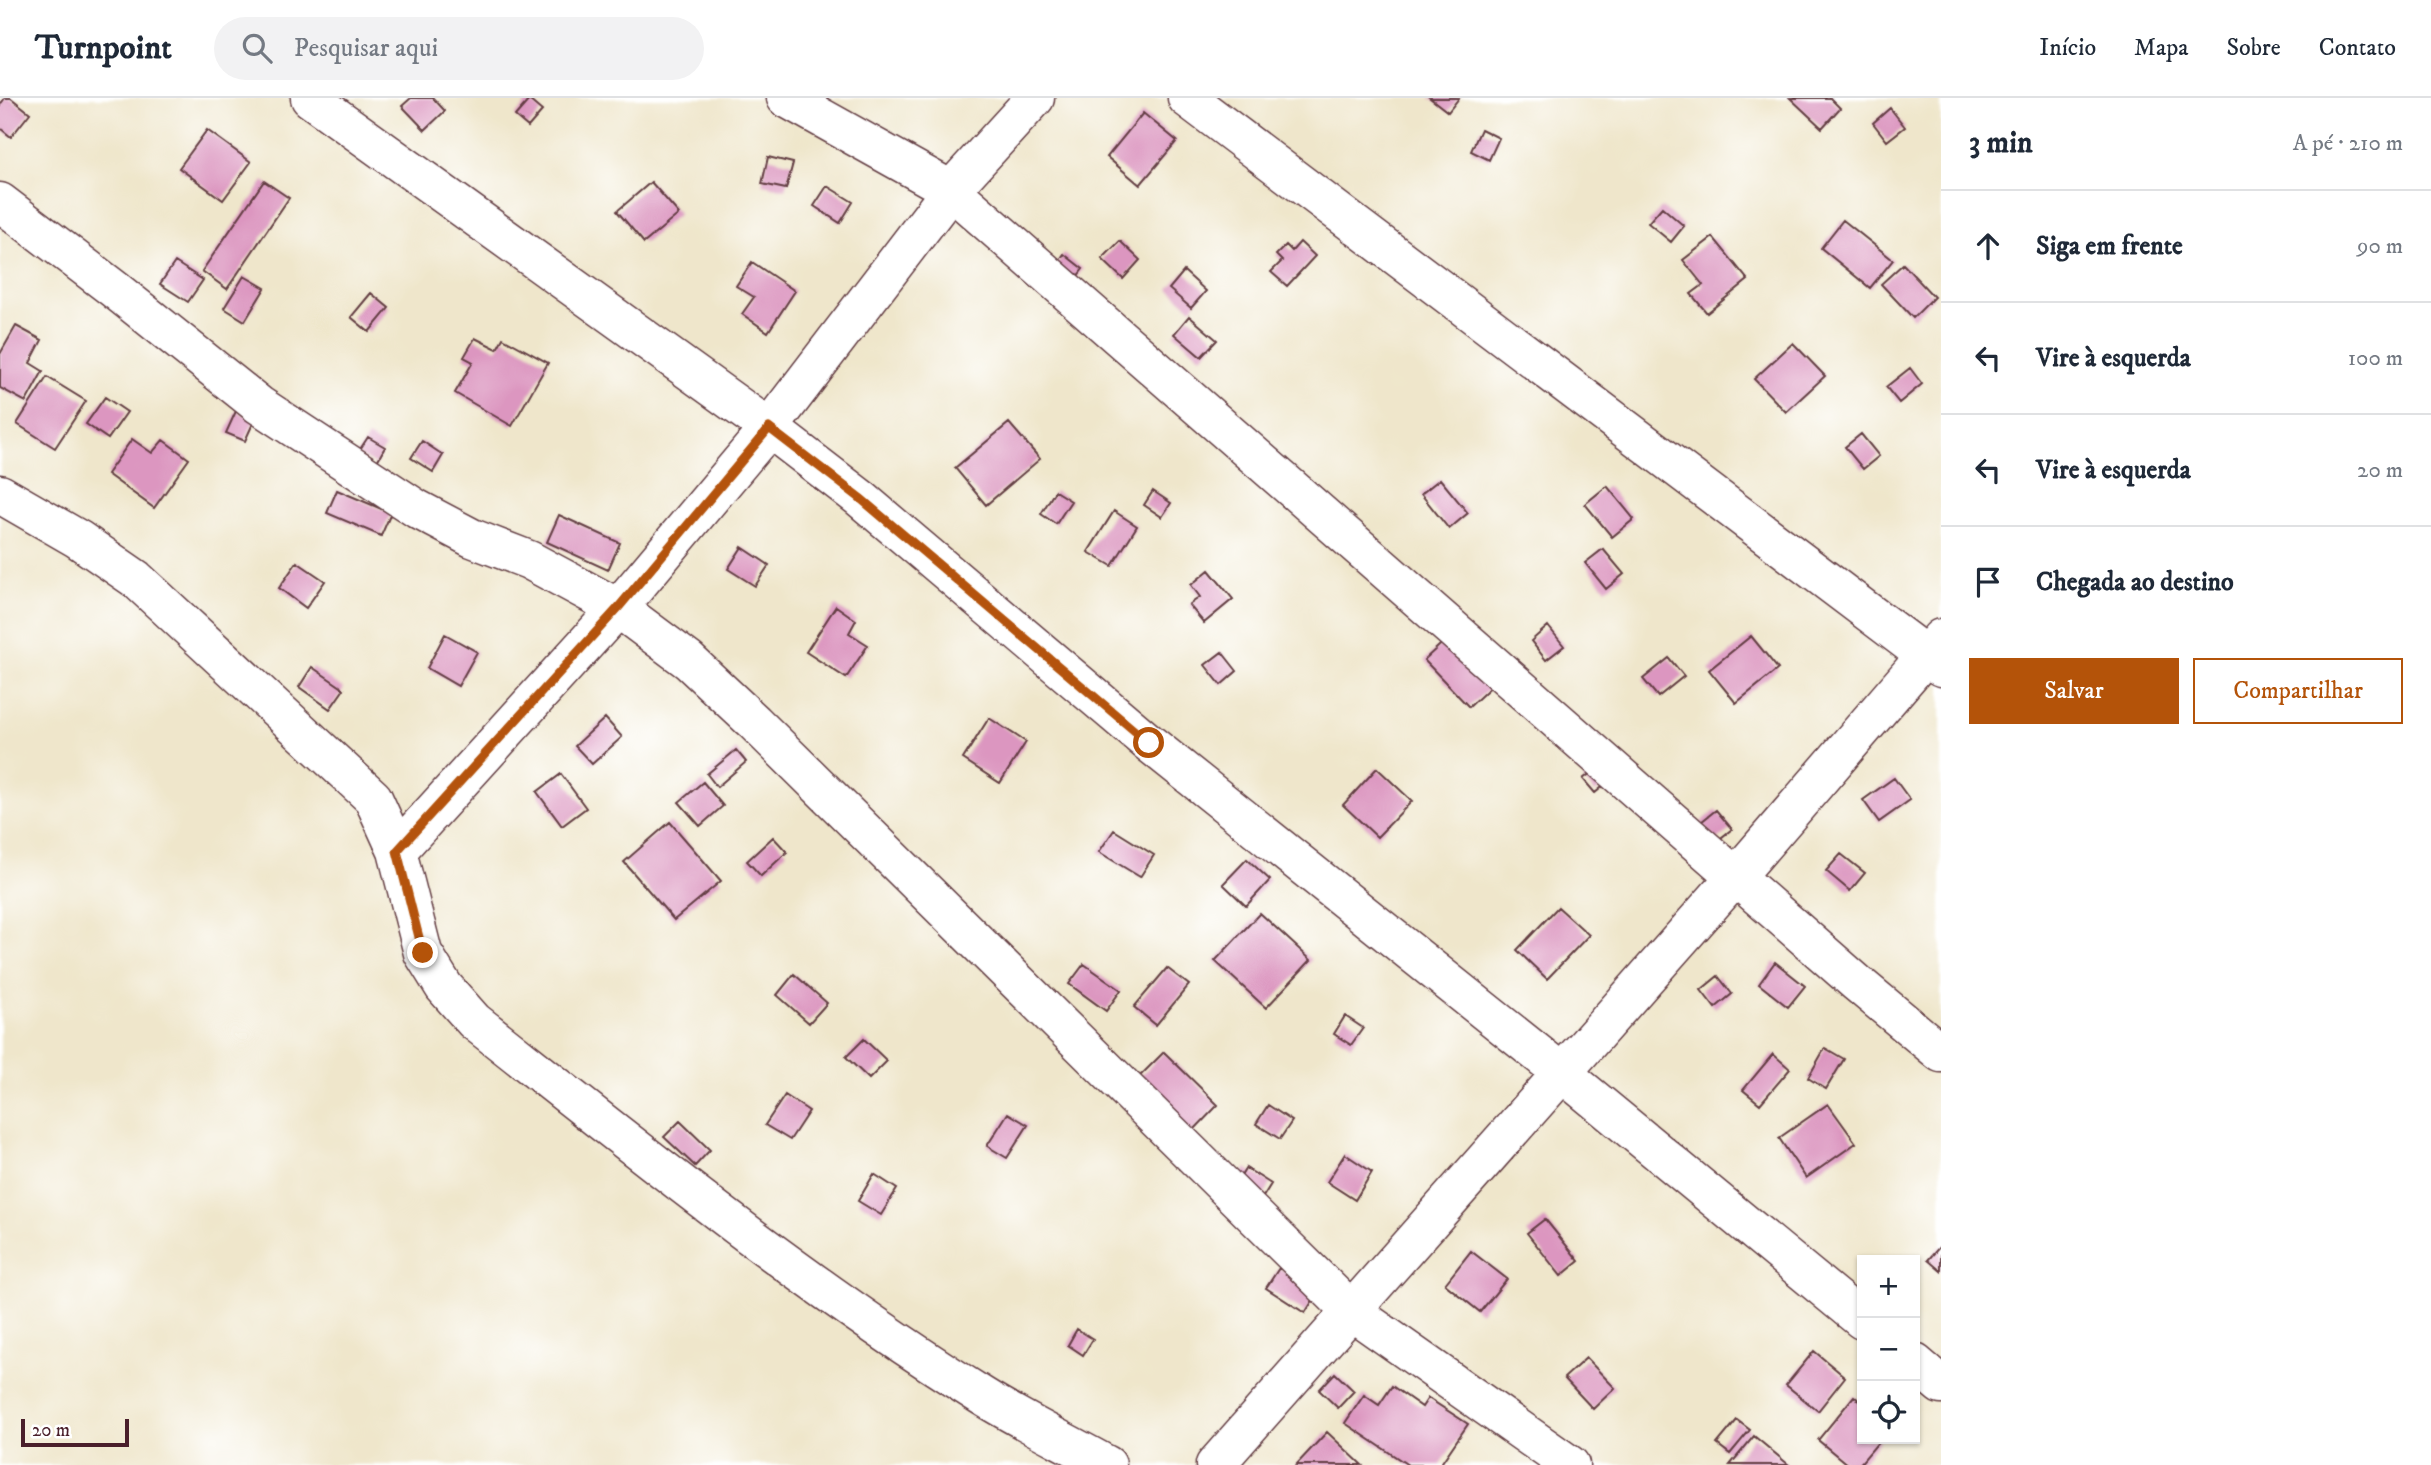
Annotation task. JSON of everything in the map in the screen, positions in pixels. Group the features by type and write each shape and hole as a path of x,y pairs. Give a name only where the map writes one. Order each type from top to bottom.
{"street":[{"path":"310,98 769,428 860,498 1160,752 1561,1072 1860,1318"},
{"path":"786,98 951,190 1737,875 1857,983 1941,1053"},
{"path":"397,851 618,608 769,428 951,190 1035,98"},
{"path":"1187,98 1936,654 1561,1072 1215,1465"},
{"path":"0,202 270,413 417,509 472,538 529,560 618,608 688,662 754,722 1350,1311 1570,1465"},
{"path":"0,494 78,539 136,579 373,798 397,851 423,953 444,987 474,1021 741,1231 826,1292 983,1396 1107,1465"},
{"path":"1920,1367 1941,1385"}],"building":[{"path":"5,98 11,98 30,113 11,137 0,128 0,105"},
{"path":"411,98 433,98 445,111 425,130 402,106"},
{"path":"1430,98 1459,98 1448,112"},
{"path":"1790,98 1830,98 1840,108 1822,128"},
{"path":"529,100 542,111 528,127 515,116"},
{"path":"1890,108 1905,127 1887,141 1873,123"},
{"path":"1143,113 1177,141 1140,185 1107,157"},
{"path":"1481,129 1499,138 1489,160 1471,151"},
{"path":"207,130 251,162 223,200 179,168"},
{"path":"768,157 793,163 786,189 762,184"},
{"path":"264,181 289,198 227,289 202,271"},
{"path":"651,182 679,214 644,243 617,211"},
{"path":"827,186 853,202 840,223 814,206"},
{"path":"1662,207 1684,226 1671,242 1648,223"},
{"path":"1843,220 1893,260 1870,288 1821,248"},
{"path":"1713,237 1748,280 1707,313 1691,294 1703,285 1683,260"},
{"path":"1120,241 1140,260 1123,279 1102,259"},
{"path":"1300,242 1315,256 1287,286 1271,272 1282,261 1276,255 1286,245 1292,251"},
{"path":"1064,254 1083,269 1073,282 1054,268"},
{"path":"175,262 203,280 188,302 160,284"},
{"path":"752,262 795,291 768,332 742,314 754,297 736,286"},
{"path":"1903,264 1934,297 1913,318 1881,284"},
{"path":"1184,271 1206,291 1191,308 1169,289"},
{"path":"244,276 265,288 245,321 224,308"},
{"path":"371,293 389,308 369,332 351,317"},
{"path":"1189,316 1217,340 1201,357 1174,334"},
{"path":"16,326 42,340 30,363 43,371 26,402 0,388 0,354"},
{"path":"475,338 497,349 503,338 548,363 512,426 455,393 473,362 464,357"},
{"path":"1793,343 1825,376 1786,412 1754,379"},
{"path":"1910,368 1922,384 1899,403 1886,387"},
{"path":"47,377 86,401 55,448 17,424"},
{"path":"105,397 127,412 108,439 86,424"},
{"path":"236,411 255,419 245,441 226,433"},
{"path":"1009,423 1040,459 986,505 955,468"},
{"path":"1861,434 1879,456 1863,469 1845,447"},
{"path":"368,437 385,447 375,465 357,454"},
{"path":"132,439 152,453 163,440 189,459 154,508 107,474"},
{"path":"422,441 443,455 433,472 411,458"},
{"path":"1440,479 1468,513 1449,529 1421,494"},
{"path":"1607,486 1634,519 1612,537 1585,504"},
{"path":"337,490 391,513 381,536 327,513"},
{"path":"1055,491 1071,501 1056,524 1041,514"},
{"path":"1153,491 1171,503 1162,517 1144,505"},
{"path":"1114,511 1137,526 1112,566 1088,552"},
{"path":"559,515 620,543 608,570 547,542"},
{"path":"742,547 769,565 755,586 728,569"},
{"path":"1603,549 1624,574 1606,589 1585,563"},
{"path":"297,562 325,581 306,608 279,588"},
{"path":"1209,570 1233,599 1204,623 1189,605 1200,597 1191,585"},
{"path":"836,606 856,620 849,633 868,645 846,678 806,652"},
{"path":"1548,626 1564,646 1546,660 1531,641"},
{"path":"1453,633 1498,680 1469,707 1424,660"},
{"path":"445,634 477,652 458,686 427,668"},
{"path":"1751,636 1778,669 1736,703 1709,670"},
{"path":"1222,652 1237,671 1221,685 1205,665"},
{"path":"1669,658 1684,676 1658,697 1643,679"},
{"path":"312,667 344,689 330,709 299,687"},
{"path":"605,718 622,737 592,764 575,746"},
{"path":"989,718 1026,742 1000,783 963,759"},
{"path":"736,750 746,762 717,787 707,774"},
{"path":"1377,768 1412,801 1377,837 1343,805"},
{"path":"1596,769 1607,783 1595,793 1583,779"},
{"path":"561,774 586,808 562,826 537,792"},
{"path":"1894,778 1910,800 1879,822 1863,800"},
{"path":"703,782 723,806 700,826 679,802"},
{"path":"1716,810 1732,829 1717,841 1701,822"},
{"path":"670,822 721,881 674,920 624,862"},
{"path":"1114,830 1154,855 1140,877 1099,852"},
{"path":"773,837 787,852 761,876 747,861"},
{"path":"1841,854 1865,873 1850,891 1826,871"},
{"path":"1247,859 1270,880 1246,906 1223,884"},
{"path":"1558,907 1589,935 1547,979 1517,950"},
{"path":"1260,913 1311,960 1266,1008 1215,961"},
{"path":"1775,962 1805,986 1788,1007 1759,984"},
{"path":"1084,964 1121,990 1106,1011 1069,984"},
{"path":"1167,968 1189,985 1156,1025 1134,1007"},
{"path":"794,974 827,1003 809,1023 777,995"},
{"path":"1718,976 1732,994 1715,1008 1701,990"},
{"path":"1345,1016 1363,1028 1351,1045 1334,1034"},
{"path":"864,1039 887,1061 869,1079 846,1057"},
{"path":"1825,1048 1844,1059 1826,1089 1808,1078"},
{"path":"1164,1052 1218,1105 1191,1133 1136,1080"},
{"path":"1773,1054 1790,1069 1760,1104 1743,1090"},
{"path":"785,1095 809,1111 790,1140 765,1125"},
{"path":"1828,1104 1856,1143 1806,1178 1779,1138"},
{"path":"1268,1105 1292,1121 1280,1139 1256,1124"},
{"path":"1008,1113 1028,1125 1007,1158 987,1146"},
{"path":"680,1121 710,1150 695,1166 664,1137"},
{"path":"1345,1154 1372,1172 1355,1200 1327,1182"},
{"path":"1246,1168 1271,1184 1261,1200 1236,1184"},
{"path":"874,1174 897,1189 881,1215 858,1201"},
{"path":"1545,1219 1579,1261 1561,1276 1527,1233"},
{"path":"1941,1245 1941,1271 1928,1260"},
{"path":"1471,1251 1507,1279 1480,1312 1445,1284"},
{"path":"1279,1268 1318,1292 1305,1313 1266,1288"},
{"path":"1077,1329 1093,1339 1083,1355 1068,1345"},
{"path":"1814,1351 1845,1377 1818,1411 1786,1385"},
{"path":"1586,1358 1615,1388 1593,1409 1564,1378"},
{"path":"1335,1373 1354,1391 1338,1408 1319,1390"},
{"path":"1392,1386 1422,1407 1428,1398 1468,1424 1440,1465 1408,1465 1345,1423 1364,1395 1379,1405"},
{"path":"1854,1396 1857,1399 1857,1444 1877,1444 1859,1465 1848,1465 1818,1440"},
{"path":"1737,1420 1750,1430 1730,1454 1717,1444"},
{"path":"1327,1432 1362,1465 1296,1465"},
{"path":"1754,1436 1789,1465 1730,1465"}],"route":[{"path":"423,953 397,851 618,608 769,428 860,498 1149,743"}]}
